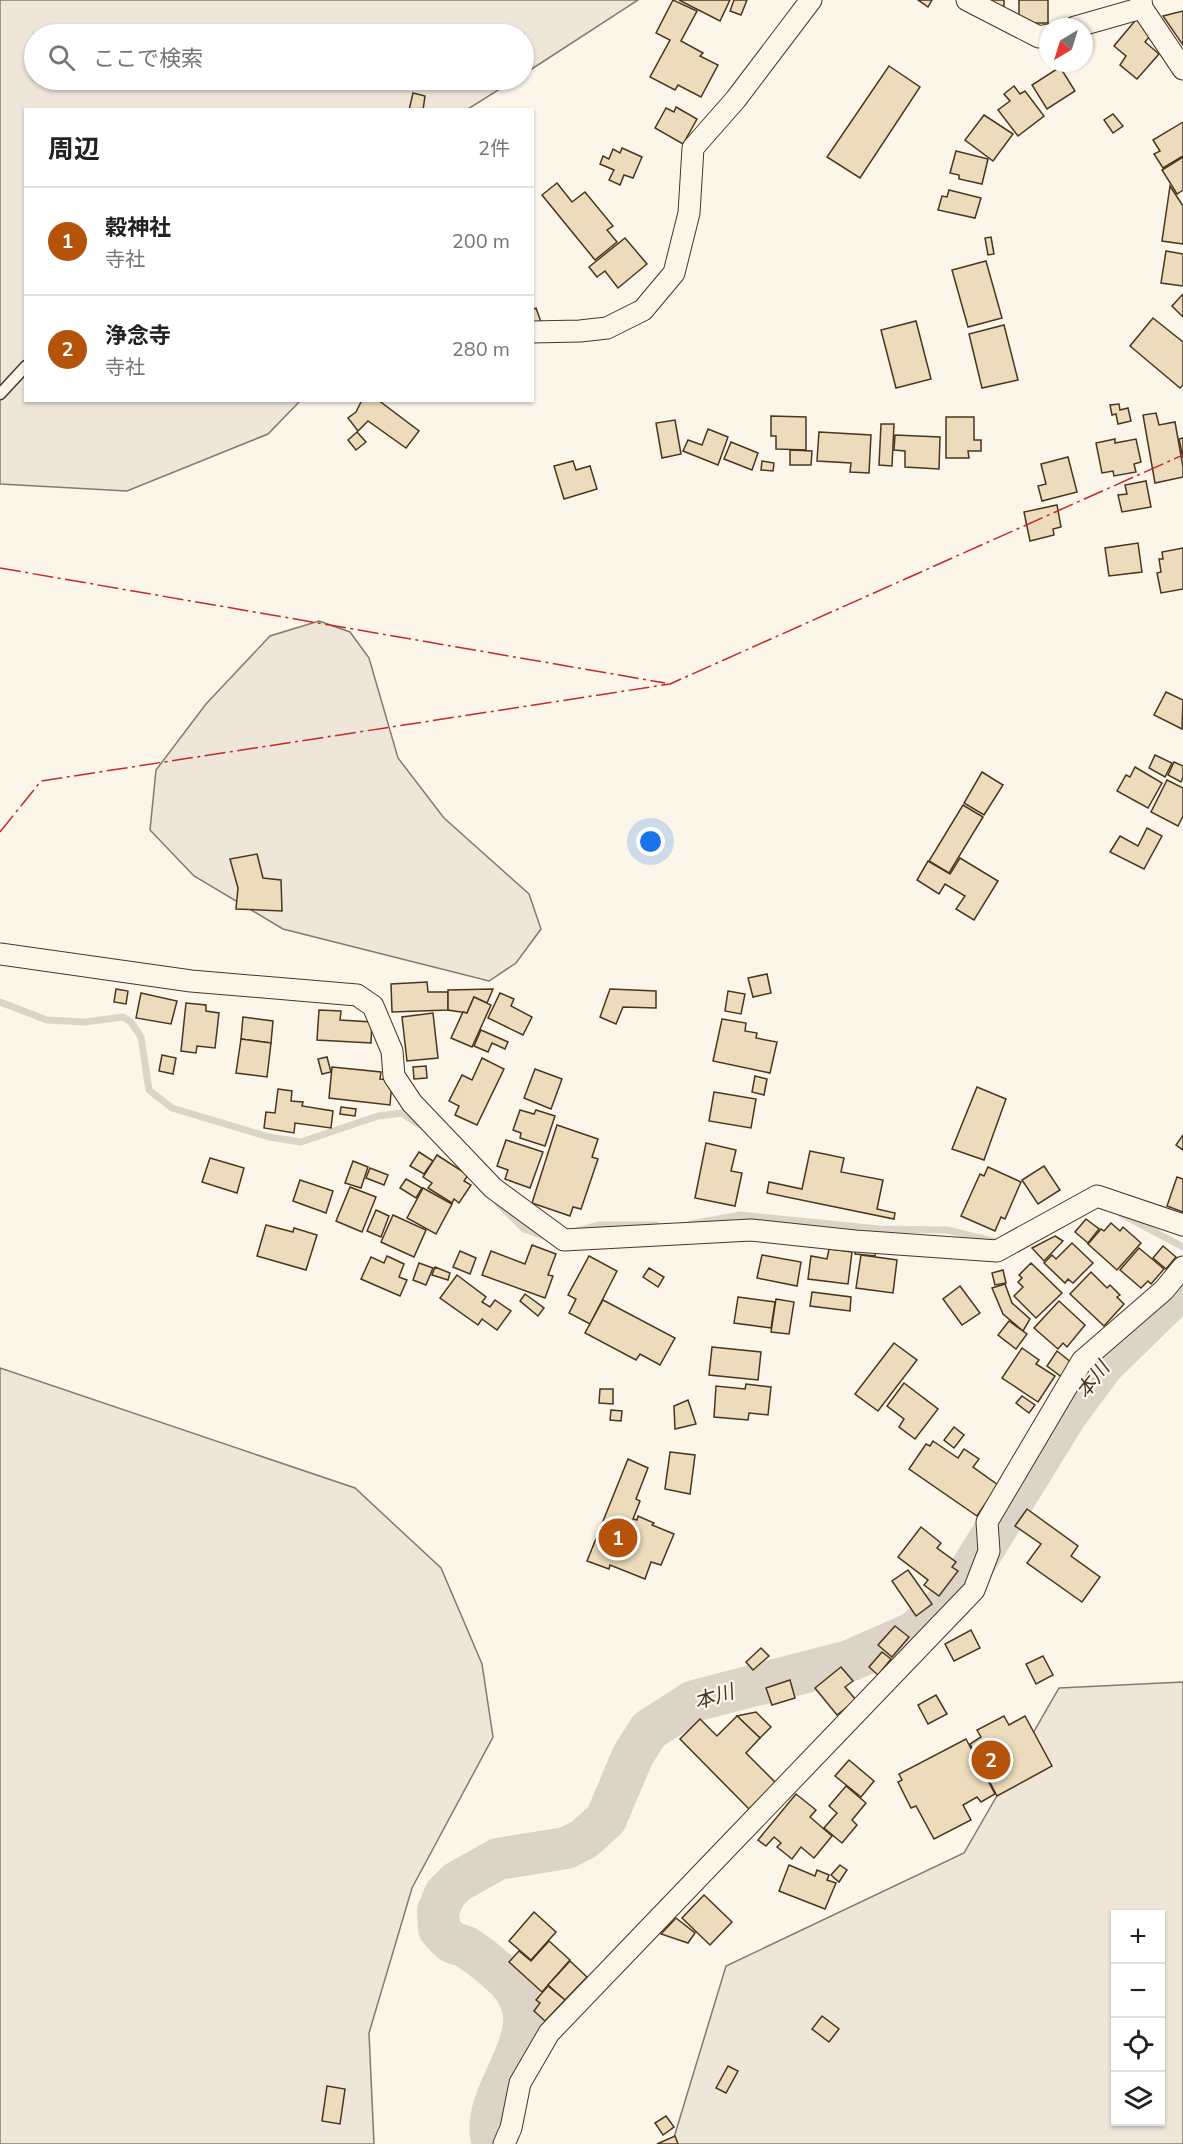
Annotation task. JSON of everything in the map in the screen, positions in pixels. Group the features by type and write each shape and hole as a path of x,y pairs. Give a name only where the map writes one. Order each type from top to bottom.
{"street":[{"path":"534,332 607,328 643,310 674,273 689,213 693,148 736,99 811,0"},
{"path":"967,0 1039,38"},
{"path":"1093,21 1141,4 1183,69"},
{"path":"0,954 191,981 357,995 373,1006 392,1051 394,1076 412,1103 493,1188 564,1240 751,1230 855,1241 997,1251 1097,1196 1183,1226"},
{"path":"510,2139 520,2083 549,2032 974,1590 989,1551 987,1522 1082,1361 1164,1290 1183,1267"}],"lane":[{"path":"0,394 24,368"}],"shaded area":[{"path":"0,0 638,0 534,68 534,24 24,24 24,90 498,90 470,108 24,108 24,402 299,402 268,434 127,491 0,484"},
{"path":"319,621 350,632 369,658 398,758 444,818 529,894 541,929 516,963 489,981 283,929 194,876 150,830 156,770 206,704 270,636"},
{"path":"0,1368 355,1488 441,1568 482,1664 493,1737 412,1888 369,2033 374,2144 0,2144"},
{"path":"1183,1682 1183,2144 672,2144 726,1966 964,1853 1059,1688"}],"building":[{"path":"673,0 697,11 681,41 703,53 700,56 718,65 701,97 678,85 675,90 650,77 670,40 656,33"},
{"path":"679,0 730,0 720,21"},
{"path":"734,0 747,0 741,15 730,11"},
{"path":"918,0 932,0 928,7"},
{"path":"984,0 1004,0 1004,7 984,6"},
{"path":"1019,0 1048,0 1048,18 1039,18 1039,23 1019,23"},
{"path":"1183,11 1183,45 1163,16"},
{"path":"1139,16 1148,25 1144,30 1150,36 1145,42 1159,54 1137,79 1120,65 1126,56 1114,46"},
{"path":"889,66 920,87 860,178 827,157"},
{"path":"1052,72 1063,72 1075,91 1047,109 1032,85"},
{"path":"1014,86 1020,94 1025,91 1044,116 1018,136 998,110 1010,101 1004,94"},
{"path":"413,93 425,96 423,108 409,108"},
{"path":"676,107 697,119 683,144 655,128 666,108 674,112"},
{"path":"1113,114 1123,126 1113,133 1104,120"},
{"path":"984,115 1013,134 993,161 965,140"},
{"path":"1183,122 1183,156 1163,168 1154,154 1160,151 1153,140"},
{"path":"622,148 642,157 633,178 624,175 620,185 609,180 614,170 600,164 603,156 609,159 613,149 620,153"},
{"path":"956,151 988,159 982,184 959,179 959,175 950,173"},
{"path":"1183,157 1183,190 1177,194 1162,170"},
{"path":"557,183 572,202 585,192 613,226 607,230 617,242 595,260 542,195"},
{"path":"1170,186 1183,206 1183,244 1162,241"},
{"path":"949,190 981,198 975,218 938,210 942,196 947,197"},
{"path":"991,237 994,254 988,255 985,238"},
{"path":"625,238 647,264 618,288 605,271 597,277 589,267"},
{"path":"1166,251 1183,254 1183,286 1161,283"},
{"path":"986,261 1002,318 968,327 952,270"},
{"path":"1183,294 1183,317 1172,306"},
{"path":"536,308 541,322 534,324 534,309"},
{"path":"1153,318 1183,342 1183,385 1180,388 1130,346"},
{"path":"916,321 931,379 896,388 881,330"},
{"path":"1004,325 1018,380 982,388 969,334"},
{"path":"361,402 381,402 419,431 406,448 368,421 358,431 348,418 356,412"},
{"path":"1119,404 1120,410 1128,408 1131,421 1118,424 1116,414 1112,415 1110,405"},
{"path":"1156,413 1159,425 1175,422 1183,477 1155,483 1143,415"},
{"path":"771,416 806,417 806,450 776,449 776,436 771,436"},
{"path":"946,417 974,417 974,440 981,440 981,451 968,451 969,458 946,458"},
{"path":"675,420 681,454 662,458 656,423"},
{"path":"881,424 894,424 892,466 879,465"},
{"path":"708,429 728,437 718,465 683,451 688,440 702,445"},
{"path":"357,432 366,442 356,450 348,440"},
{"path":"819,432 871,435 869,473 850,472 851,463 817,461"},
{"path":"895,435 940,437 939,469 905,467 905,451 894,450"},
{"path":"1183,438 1183,458 1179,439"},
{"path":"1115,439 1115,443 1136,439 1141,462 1134,464 1136,472 1114,476 1113,471 1102,473 1096,443"},
{"path":"731,442 758,453 752,470 724,459"},
{"path":"790,450 812,451 811,465 790,465"},
{"path":"1068,457 1077,492 1042,501 1038,486 1046,484 1041,464"},
{"path":"573,461 576,470 590,466 597,489 564,499 554,466"},
{"path":"762,461 774,463 773,471 761,470"},
{"path":"1146,481 1151,507 1122,512 1118,495 1127,494 1125,485"},
{"path":"1057,505 1061,527 1053,529 1054,535 1030,541 1024,512"},
{"path":"1138,543 1142,572 1109,576 1105,548"},
{"path":"1183,548 1183,589 1161,593 1157,573 1161,572 1159,559 1163,559 1162,552"},
{"path":"1166,692 1183,700 1182,729 1154,715"},
{"path":"1155,755 1172,763 1165,777 1149,768"},
{"path":"1174,762 1183,766 1181,782 1168,775"},
{"path":"1135,767 1162,783 1148,808 1117,791 1126,775 1130,777"},
{"path":"982,772 1003,785 984,815 964,803"},
{"path":"1167,780 1183,788 1183,816 1178,826 1151,812"},
{"path":"963,805 983,817 949,873 929,861"},
{"path":"1147,828 1162,836 1144,869 1110,852 1120,836 1138,846"},
{"path":"257,854 263,878 281,880 282,911 236,909 238,888 230,859"},
{"path":"960,858 998,881 974,920 956,909 965,896 945,884 939,894 917,880 928,861 950,874"},
{"path":"767,974 771,993 753,997 748,978"},
{"path":"427,982 428,992 448,992 448,1010 392,1012 391,984"},
{"path":"116,989 128,991 126,1004 114,1002"},
{"path":"493,989 487,1003 474,997 467,1013 448,1010 448,990"},
{"path":"610,989 656,991 656,1008 623,1007 616,1024 600,1017"},
{"path":"728,991 745,994 741,1014 725,1011"},
{"path":"141,993 177,1001 171,1024 136,1018"},
{"path":"500,993 514,999 511,1006 532,1017 523,1035 488,1018"},
{"path":"474,997 491,1005 472,1047 451,1038 463,1012 467,1013"},
{"path":"186,1003 206,1005 206,1011 219,1013 215,1048 197,1046 196,1053 181,1051"},
{"path":"319,1010 341,1011 340,1020 372,1022 371,1043 317,1040"},
{"path":"433,1013 438,1058 407,1061 402,1017"},
{"path":"243,1017 273,1021 271,1043 241,1039"},
{"path":"722,1019 746,1023 745,1031 757,1033 756,1038 777,1042 770,1073 713,1061"},
{"path":"481,1030 508,1042 505,1049 492,1043 488,1052 474,1046"},
{"path":"241,1039 271,1043 267,1077 236,1073"},
{"path":"162,1055 176,1058 173,1074 159,1071"},
{"path":"327,1057 331,1072 322,1074 318,1059"},
{"path":"482,1058 504,1069 477,1125 455,1115 459,1106 449,1101 462,1075 472,1080"},
{"path":"426,1066 427,1078 414,1079 413,1067"},
{"path":"332,1067 381,1072 380,1079 392,1080 390,1105 329,1098"},
{"path":"535,1069 562,1079 551,1109 524,1098"},
{"path":"755,1076 767,1079 764,1095 752,1092"},
{"path":"977,1087 1006,1099 984,1160 952,1149"},
{"path":"278,1089 292,1091 291,1101 303,1102 302,1106 333,1111 331,1128 295,1123 294,1133 264,1128 266,1112 275,1113"},
{"path":"714,1092 756,1099 751,1128 709,1121"},
{"path":"341,1107 356,1109 355,1116 340,1114"},
{"path":"520,1110 534,1114 536,1110 555,1116 545,1146 520,1138 521,1133 513,1130"},
{"path":"557,1125 598,1139 592,1157 598,1159 581,1209 573,1207 570,1216 532,1203"},
{"path":"1183,1135 1183,1150 1176,1145"},
{"path":"506,1140 543,1152 530,1188 505,1179 508,1170 497,1166"},
{"path":"706,1143 736,1150 731,1171 742,1173 735,1206 695,1198"},
{"path":"810,1151 844,1158 841,1172 883,1180 877,1209 895,1213 894,1219 767,1193 769,1182 802,1189"},
{"path":"419,1152 433,1161 424,1174 410,1166"},
{"path":"437,1155 468,1175 464,1181 471,1185 459,1203 454,1199 452,1203 428,1188 432,1183 423,1177"},
{"path":"210,1158 244,1168 237,1193 202,1182"},
{"path":"353,1161 368,1167 361,1188 345,1183"},
{"path":"1044,1166 1060,1190 1038,1204 1022,1180"},
{"path":"988,1167 1021,1182 1005,1219 1001,1217 995,1231 961,1216 980,1174 984,1176"},
{"path":"370,1168 388,1175 384,1185 366,1178"},
{"path":"1177,1177 1183,1179 1183,1212 1167,1206"},
{"path":"406,1179 422,1188 416,1198 400,1188"},
{"path":"300,1180 333,1191 326,1213 293,1201"},
{"path":"350,1187 376,1197 362,1232 336,1221"},
{"path":"423,1188 452,1204 436,1234 407,1218"},
{"path":"376,1210 389,1216 381,1237 367,1231"},
{"path":"393,1215 426,1230 414,1257 381,1242"},
{"path":"1086,1219 1099,1229 1088,1243 1075,1232"},
{"path":"1111,1223 1120,1231 1123,1227 1141,1243 1117,1270 1088,1244 1101,1229 1104,1231"},
{"path":"266,1225 293,1232 294,1228 317,1235 306,1270 257,1256"},
{"path":"1055,1236 1063,1241 1044,1261 1032,1248"},
{"path":"1072,1243 1093,1263 1073,1283 1068,1279 1065,1283 1044,1263 1052,1255 1056,1259"},
{"path":"532,1245 556,1254 548,1275 553,1276 545,1298 482,1275 491,1251 525,1264"},
{"path":"856,1246 876,1248 875,1256 855,1254"},
{"path":"1163,1246 1176,1257 1166,1269 1153,1258"},
{"path":"1139,1248 1164,1269 1151,1284 1148,1281 1141,1288 1120,1270"},
{"path":"829,1249 852,1252 848,1284 808,1279 811,1256 827,1259"},
{"path":"460,1251 476,1258 470,1274 453,1267"},
{"path":"762,1255 801,1262 797,1286 757,1278"},
{"path":"861,1255 897,1260 893,1293 856,1288"},
{"path":"387,1256 404,1264 399,1277 407,1280 400,1296 361,1279 371,1257 384,1263"},
{"path":"589,1256 617,1271 590,1324 569,1313 576,1299 568,1295"},
{"path":"419,1263 433,1268 426,1285 413,1280"},
{"path":"1031,1263 1062,1293 1036,1318 1014,1296 1023,1287 1018,1282 1022,1278 1019,1275"},
{"path":"435,1267 450,1273 448,1280 432,1275"},
{"path":"649,1268 664,1277 658,1287 643,1277"},
{"path":"1003,1270 1006,1283 995,1285 992,1273"},
{"path":"1091,1272 1107,1288 1110,1285 1120,1295 1117,1297 1124,1304 1104,1326 1070,1294"},
{"path":"457,1275 486,1297 482,1302 490,1307 495,1300 511,1311 497,1330 482,1319 478,1325 440,1298"},
{"path":"1005,1284 1012,1303 1030,1319 1023,1331 1003,1314 992,1288"},
{"path":"960,1286 980,1313 962,1325 943,1299"},
{"path":"812,1292 851,1297 850,1311 810,1306"},
{"path":"525,1294 544,1308 538,1316 520,1301"},
{"path":"738,1297 775,1302 771,1328 734,1323"},
{"path":"776,1299 794,1302 789,1334 771,1332"},
{"path":"603,1300 675,1338 660,1365 640,1354 636,1360 585,1333"},
{"path":"1059,1301 1085,1325 1067,1347 1063,1343 1058,1349 1034,1328"},
{"path":"1009,1321 1027,1334 1016,1349 998,1335"},
{"path":"894,1343 917,1360 878,1411 855,1394"},
{"path":"712,1347 761,1352 758,1380 709,1375"},
{"path":"1022,1348 1039,1360 1036,1364 1055,1376 1038,1402 1002,1378"},
{"path":"1057,1351 1077,1367 1067,1381 1047,1366"},
{"path":"904,1383 938,1409 915,1439 899,1427 904,1419 887,1406"},
{"path":"746,1384 771,1387 768,1415 749,1413 748,1420 714,1417 716,1386 745,1389"},
{"path":"600,1389 613,1389 613,1404 599,1403"},
{"path":"1022,1396 1035,1405 1029,1413 1016,1403"},
{"path":"688,1400 696,1424 675,1429 674,1406"},
{"path":"611,1410 622,1411 621,1421 610,1420"},
{"path":"954,1427 964,1435 954,1448 944,1440"},
{"path":"933,1441 958,1458 964,1449 979,1459 973,1467 998,1485 977,1516 909,1469 926,1444 930,1446"},
{"path":"670,1452 695,1455 690,1494 665,1489"},
{"path":"628,1459 648,1468 636,1499 640,1501 633,1519 637,1520 638,1516 674,1534 661,1565 651,1562 645,1579 610,1565 609,1569 587,1561"},
{"path":"1027,1509 1078,1546 1071,1556 1100,1577 1082,1602 1027,1563 1041,1544 1015,1526"},
{"path":"921,1527 941,1543 937,1548 956,1562 952,1567 958,1571 939,1596 924,1585 928,1580 898,1557"},
{"path":"908,1570 932,1604 916,1616 892,1581"},
{"path":"895,1626 909,1637 892,1657 878,1645"},
{"path":"971,1630 980,1648 954,1661 945,1644"},
{"path":"761,1648 769,1656 753,1670 746,1662"},
{"path":"882,1652 891,1659 878,1675 869,1667"},
{"path":"1043,1656 1053,1675 1036,1684 1026,1664"},
{"path":"841,1667 853,1681 845,1687 856,1700 837,1715 815,1688"},
{"path":"790,1680 795,1698 772,1705 766,1688"},
{"path":"936,1695 947,1714 928,1724 918,1705"},
{"path":"756,1712 771,1727 760,1738 737,1716"},
{"path":"737,1716 760,1738 746,1753 776,1783 749,1809 680,1739 700,1719 717,1736"},
{"path":"1004,1716 1009,1725 1025,1716 1052,1766 997,1796 970,1744 981,1737 977,1730"},
{"path":"966,1739 995,1794 981,1802 977,1797 963,1805 971,1820 934,1839 916,1806 911,1808 898,1782 902,1780 899,1774"},
{"path":"849,1760 874,1781 861,1797 835,1776"},
{"path":"846,1786 866,1803 852,1820 857,1825 842,1843 824,1828 837,1813 829,1806"},
{"path":"796,1794 816,1810 810,1817 832,1836 814,1858 801,1847 792,1859 777,1847 781,1843 774,1837 766,1846 758,1840"},
{"path":"789,1865 815,1876 817,1870 829,1875 827,1880 836,1883 825,1909 779,1891"},
{"path":"840,1865 847,1870 839,1882 831,1875"},
{"path":"704,1895 732,1922 710,1945 682,1918"},
{"path":"534,1912 556,1932 531,1960 509,1941"},
{"path":"676,1918 695,1933 688,1943 661,1934"},
{"path":"549,1941 570,1960 542,1992 509,1962 519,1951 531,1961"},
{"path":"570,1961 587,1977 565,2000 548,1985"},
{"path":"548,1986 565,2000 545,2021 534,2011 540,2003 536,2000"},
{"path":"822,2016 839,2029 829,2042 812,2029"},
{"path":"728,2066 738,2071 726,2093 716,2088"},
{"path":"327,2086 345,2089 340,2124 322,2121"},
{"path":"666,2116 674,2127 663,2135 655,2123"},
{"path":"675,2136 678,2144 657,2144"}],"waterway":[{"path":"0,1002 47,1020 85,1022 123,1017 131,1022 141,1037 149,1090 172,1108 269,1137 301,1142 378,1116 402,1113 418,1124"},
{"path":"498,1203 524,1229 549,1238"},
{"path":"1121,1214 1183,1247"},
{"path":"691,1224 740,1215 879,1229 947,1230 993,1241"},
{"path":"577,1231 598,1225 656,1225"},
{"name":"本川","path":"493,2144 491,2124 495,2104 520,2042 524,2022 521,2001 508,1981 499,1973 467,1948 450,1941 439,1929 438,1911 445,1894 457,1882 498,1859 566,1848 584,1839 606,1819 633,1755 649,1730 694,1701 849,1661 913,1633 952,1600 1066,1415 1103,1365 1183,1287"}],"power":[{"path":"0,832 41,781 670,684 1183,455"},
{"path":"0,568 665,683"}],"place":[{"name":"穀神社","path":"618,1538"},
{"name":"浄念寺","path":"991,1760"}]}
